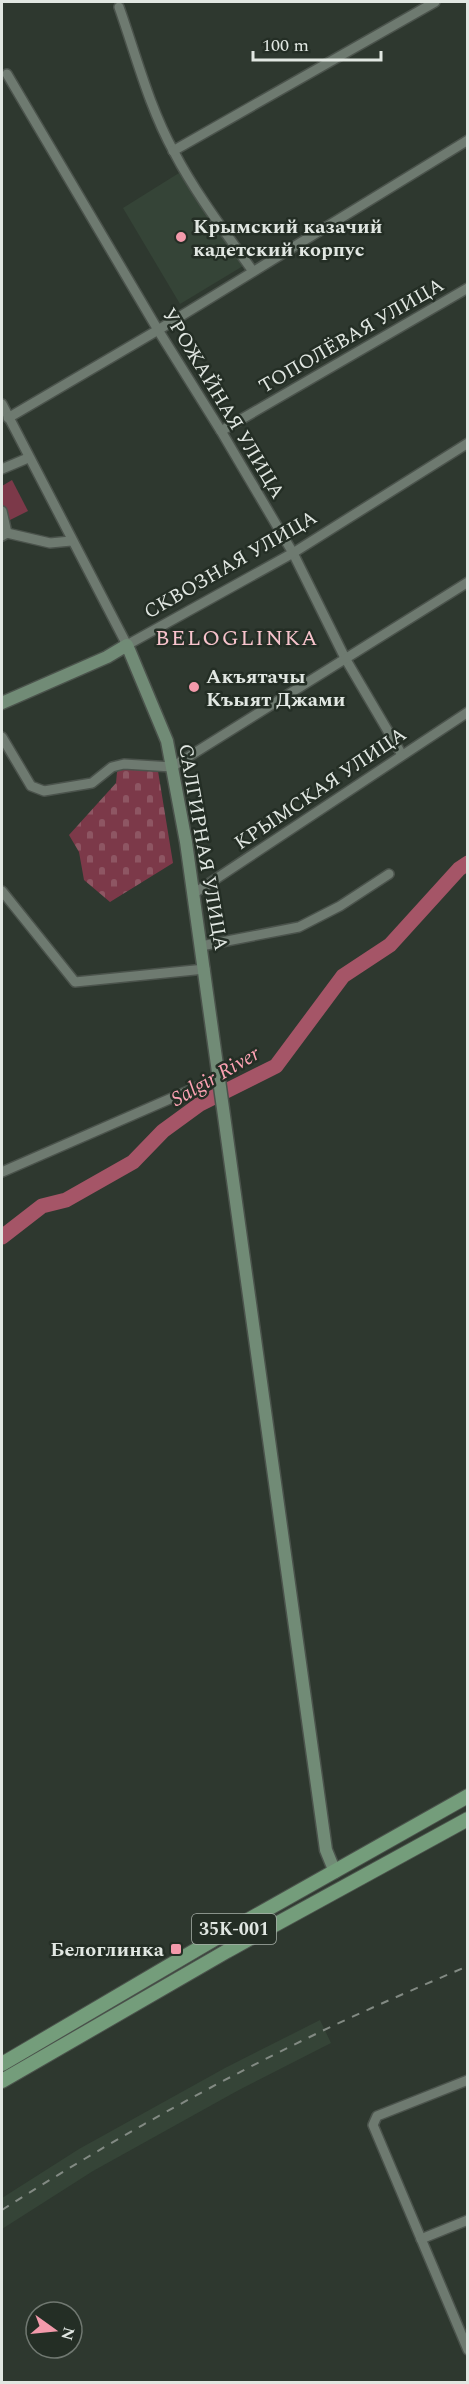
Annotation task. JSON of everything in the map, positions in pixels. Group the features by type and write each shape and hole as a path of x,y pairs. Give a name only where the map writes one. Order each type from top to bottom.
{"main road":[{"name":"СКВОЗНАЯ УЛИЦА","path":"2,703 107,657 127,645"},
{"name":"САЛГИРНАЯ УЛИЦА","path":"127,645 167,741 186,842 221,1079 326,1850 335,1872"},
{"name":"35К-001","path":"2,2064 468,1796"},
{"name":"35К-001","path":"2,2081 227,1952 468,1819"}],"street":[{"path":"173,151 435,2"},
{"path":"119,7 152,102 173,151 206,204 252,270"},
{"name":"УРОЖАЙНАЯ УЛИЦА","path":"7,74 293,554 345,658 402,755"},
{"path":"8,418 158,330 252,270 468,140"},
{"name":"ТОПОЛЁВАЯ УЛИЦА","path":"221,431 468,288"},
{"name":"САЛГИРНАЯ УЛИЦА","path":"2,404 71,541 127,645"},
{"name":"СКВОЗНАЯ УЛИЦА","path":"127,645 293,554 468,443"},
{"path":"2,470 28,458"},
{"path":"2,511 4,513 4,535 50,543 71,541"},
{"path":"2,737 31,786 44,791 92,783 112,767 124,764 172,767 468,582"},
{"name":"КРЫМСКАЯ УЛИЦА","path":"193,894 468,712"},
{"path":"201,946 299,927 340,906 390,874"},
{"path":"2,891 75,982 205,969"},
{"path":"2,1172 221,1079"},
{"path":"466,2345 374,2128 374,2120 377,2116 468,2080"},
{"path":"421,2239 468,2220"}],"shaded area":[{"name":"Крымский казачий кадетский корпус","path":"179,173 243,266 180,304 123,208"},
{"path":"320,2020 331,2043 237,2091 93,2171 2,2229 2,2198 79,2149 225,2068"}],"green space":[{"path":"12,480 28,511 10,520 2,504 2,486"},
{"path":"124,766 158,771 173,863 110,902 84,880 79,852 69,835 116,783 117,772"}],"waterway":[{"name":"Salgir River","path":"2,1237 42,1206 66,1200 133,1162 163,1131 200,1104 276,1066 343,976 390,945 459,869 468,863"}],"railway":[{"path":"2,2210 120,2138 240,2072 340,2022 468,1966"}],"place":[{"name":"Крымский казачий кадетский корпус","path":"181,237"},
{"name":"Акъятачы Къыят Джами","path":"194,687"},
{"name":"Белоглинка","path":"176,1949"}],"district":[{"name":"BELOGLINKA","path":"237,637"}]}
